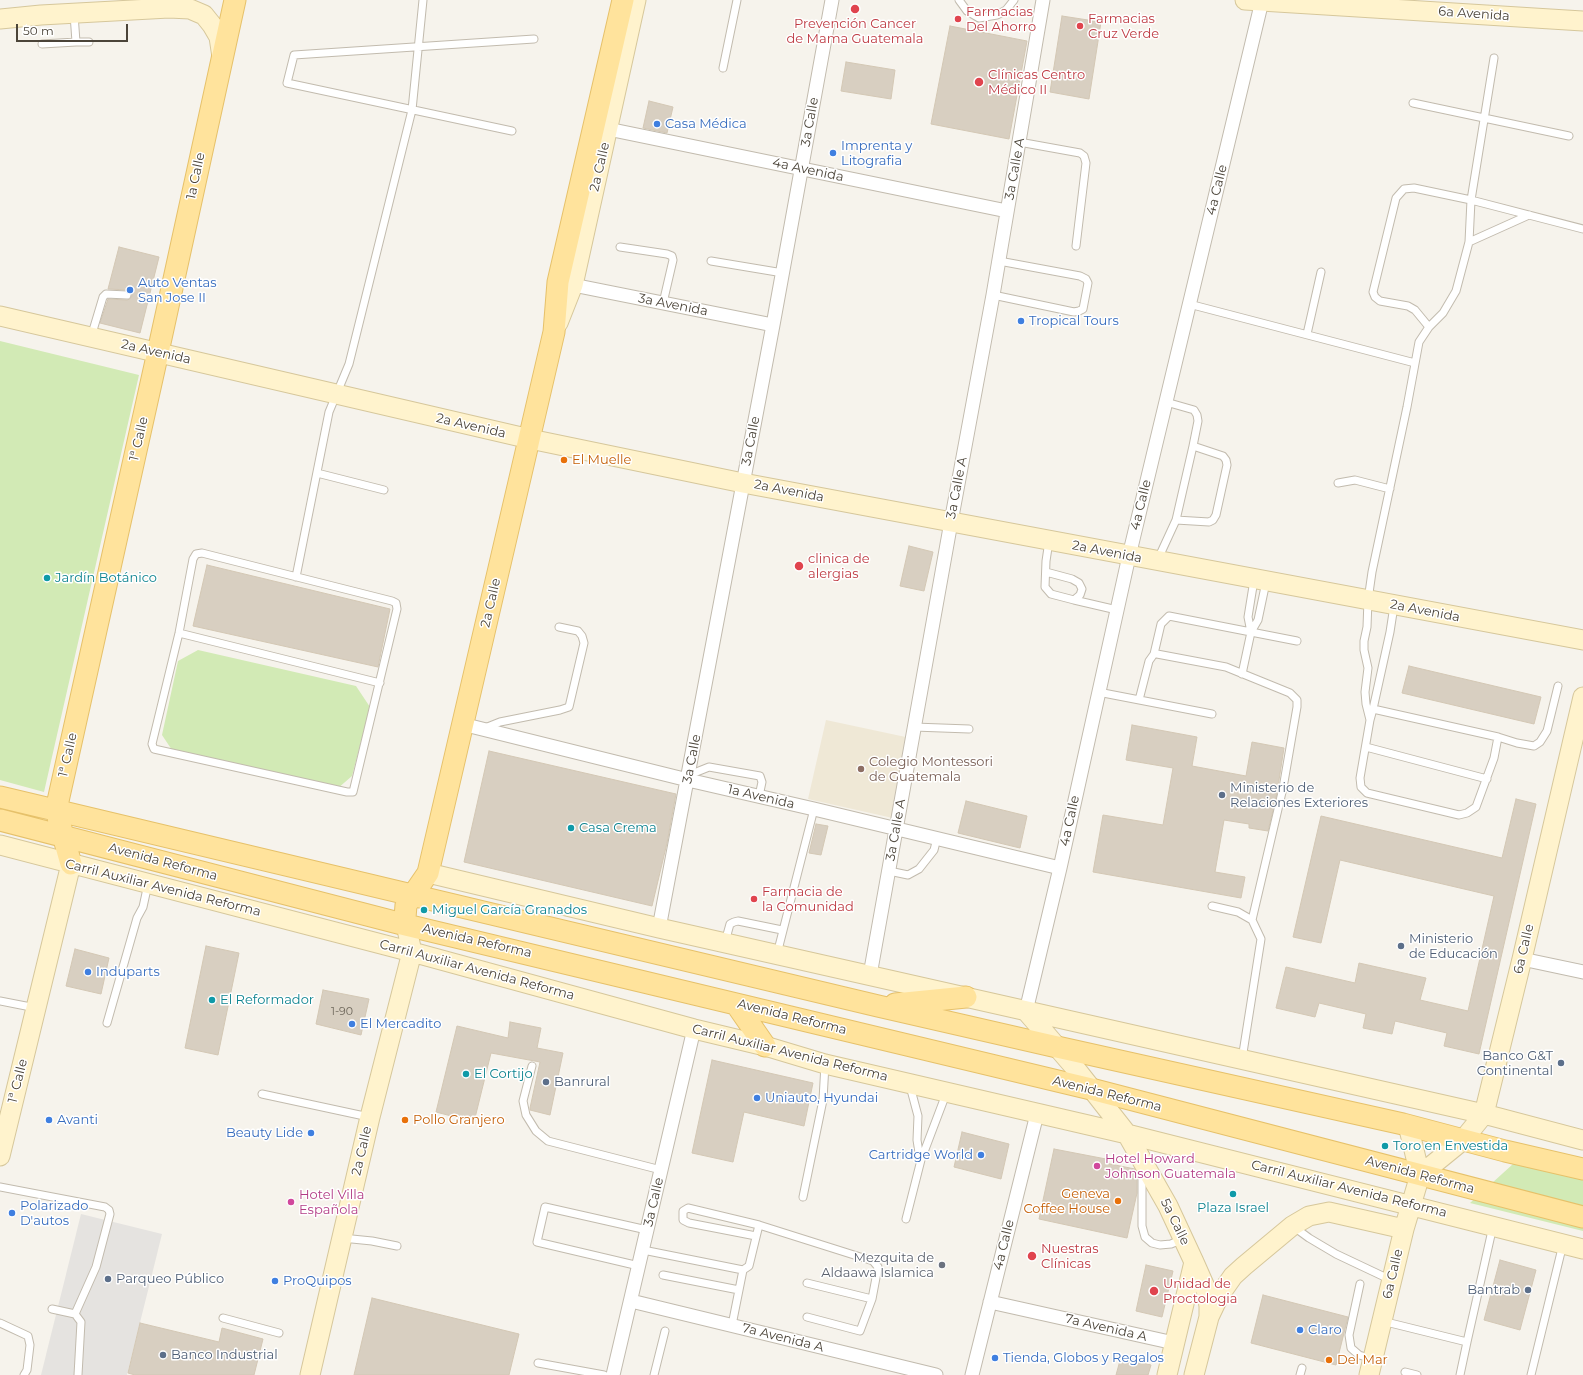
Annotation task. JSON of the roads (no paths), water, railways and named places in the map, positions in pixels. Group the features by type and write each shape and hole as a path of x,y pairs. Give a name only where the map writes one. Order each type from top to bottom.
{"main road":[{"name":"1a Calle","path":"158,352 235,0"},
{"name":"2a Calle","path":"406,925 405,912 409,900 428,874 554,332 558,282 623,0"},
{"name":"1ª Calle","path":"71,864 56,810 158,352"},
{"name":"Avenida Reforma","path":"0,797 878,1006 1408,1125 1463,1140 1580,1166"},
{"name":"Avenida Reforma","path":"0,820 406,925 1091,1089 1583,1217"},
{"name":"2a Calle","path":"428,874 436,900 438,914 436,923 430,930"},
{"path":"878,1006 966,997"},
{"path":"736,1004 765,1046"}],"street":[{"name":"2a Calle","path":"554,332 573,285 636,0"},
{"name":"3a Calle","path":"659,928 689,778 743,483 774,325 832,0"},
{"name":"3a Calle A","path":"870,975 999,262 1043,0"},
{"name":"6a Avenida","path":"1253,1 1446,9 1583,21"},
{"name":"4a Calle","path":"1026,1011 1060,868 1129,556 1189,304 1253,1"},
{"path":"0,7 41,15"},
{"path":"0,19 41,15 169,8 190,9 198,11 204,15 212,25 219,37 222,57"},
{"name":"4a Avenida","path":"608,129 1007,211"},
{"name":"3a Avenida","path":"573,285 774,325"},
{"name":"2a Avenida","path":"0,316 530,439 743,483 1394,606 1583,640"},
{"name":"6a Calle","path":"1371,1367 1404,1229 1420,1175 1463,1140 1484,1114 1580,728 1583,698"},
{"name":"1a Avenida","path":"462,724 1060,868"},
{"name":"Carril Auxiliar Avenida Reforma","path":"0,845 412,952 694,1029 765,1046 825,1064 909,1082 1036,1114 1127,1134 1493,1225 1583,1249"},
{"name":"1ª Calle","path":"0,1156 3,1128 36,1008 71,864"},
{"path":"428,874 659,928 1484,1114 1583,1140"},
{"name":"2a Calle","path":"406,925 412,952"},
{"name":"2a Calle","path":"310,1375 370,1117 412,952 430,930"},
{"path":"1522,959 1583,972"},
{"name":"5a Calle","path":"1026,1011 1127,1134 1168,1206 1194,1262 1208,1296 1209,1317"},
{"name":"3a Calle","path":"613,1375 694,1029"},
{"name":"4a Calle","path":"972,1375 1036,1114"},
{"path":"1408,1125 1420,1175"},
{"name":"5a Calle","path":"1194,1375 1209,1317 1219,1296 1233,1276 1292,1226 1309,1216 1329,1212 1404,1229"},
{"name":"5a Calle","path":"1167,1375 1194,1262"},
{"name":"7a Avenida A","path":"631,1301 936,1375"},
{"name":"7a Avenida A","path":"990,1302 1174,1343"}],"lane":[{"path":"296,577 329,412 349,364 412,110 423,0"},
{"path":"723,68 737,0"},
{"path":"959,0 967,11 978,18 997,15 1006,10 1014,0"},
{"path":"74,14 76,42"},
{"path":"512,131 287,83 294,55 534,39"},
{"path":"42,44 89,42"},
{"path":"1370,720 1366,698 1368,668 1364,650 1364,641 1367,627 1368,600 1372,572 1419,342 1429,327 1443,313 1456,291 1469,242 1470,200 1494,58"},
{"path":"1413,103 1570,136"},
{"path":"1019,142 1080,153 1084,156 1086,162 1076,246"},
{"path":"1429,327 1415,310 1408,306 1380,302 1374,297 1373,292 1396,198 1404,189 1414,188 1470,200 1583,229"},
{"path":"1469,242 1529,215"},
{"path":"620,247 672,256 673,260 663,303"},
{"path":"711,261 783,273"},
{"path":"993,295 1074,312 1083,309 1088,283 1086,279 1080,276 999,262"},
{"path":"1307,334 1321,272"},
{"path":"91,337 103,297 106,294 128,295"},
{"path":"1189,304 1415,363"},
{"path":"1157,561 1176,520 1198,421 1194,410 1166,402"},
{"path":"1176,520 1209,522 1213,520 1216,515 1227,465 1226,460 1223,456 1193,446"},
{"path":"317,473 384,490"},
{"path":"1338,483 1355,480 1390,489"},
{"path":"1049,541 1046,561 1045,587 1051,594 1117,610"},
{"path":"202,553 296,577 392,600 396,603 397,609 353,792 347,792 154,749 152,744 179,633 193,559 196,554 202,553"},
{"path":"1046,572 1072,579 1079,583 1082,589 1080,596 1074,600"},
{"path":"1251,632 1248,617 1260,580"},
{"path":"1242,674 1251,632 1258,620 1260,580"},
{"path":"1394,606 1390,632 1370,720 1360,778 1361,787 1367,793 1459,815 1467,813 1476,807 1496,753 1498,737"},
{"path":"1139,700 1149,661 1154,654 1160,624 1169,616 1297,641"},
{"path":"483,729 500,722 570,707 584,643 582,636 578,631 560,627"},
{"path":"179,633 380,683"},
{"path":"1154,654 1217,665 1290,693 1297,700 1283,788 1252,920"},
{"path":"1373,709 1534,746 1540,742 1547,731 1558,686"},
{"path":"1098,692 1212,714"},
{"path":"914,727 969,729"},
{"path":"1366,747 1487,779"},
{"path":"689,778 709,767 760,776 762,782 759,796"},
{"path":"776,954 814,809"},
{"path":"889,871 908,875 919,869 934,850 937,838"},
{"path":"108,1022 137,918 143,907 148,883"},
{"path":"1212,906 1238,912 1252,920 1261,939 1242,1060"},
{"path":"725,942 730,924 738,921 782,930"},
{"path":"0,1001 36,1008"},
{"path":"803,1197 823,1100 825,1064"},
{"path":"532,1066 523,1101 526,1115 536,1131 548,1141 661,1170"},
{"path":"909,1082 918,1116 918,1140 921,1160"},
{"path":"906,1219 921,1160 947,1092"},
{"path":"262,1094 370,1117"},
{"path":"1142,1160 1142,1226 1145,1238 1152,1243 1160,1245 1171,1244 1183,1239"},
{"path":"0,1187 104,1207 109,1210 110,1214 96,1267 75,1314"},
{"path":"639,1266 537,1242 546,1207 647,1230"},
{"path":"756,1236 704,1225 689,1224 683,1220 683,1211 688,1208 759,1225 873,1261 878,1267 872,1299 860,1331 807,1317"},
{"path":"643,1250 743,1270 749,1266 759,1225"},
{"path":"1460,1375 1466,1342 1493,1225"},
{"path":"1292,1226 1336,1254 1392,1280"},
{"path":"342,1238 372,1241 398,1246"},
{"path":"1531,1375 1563,1244"},
{"path":"732,1325 743,1270"},
{"path":"663,1275 739,1290"},
{"path":"807,1283 872,1299"},
{"path":"1360,1284 1349,1335 1351,1348 1371,1367"},
{"path":"52,1309 75,1314 81,1322 78,1375"},
{"path":"223,1318 279,1332"},
{"path":"1382,1321 1466,1342"},
{"path":"0,1323 28,1336 30,1345 27,1370 24,1375"},
{"path":"654,1375 665,1330"},
{"path":"538,1363 604,1375"},
{"path":"1405,1372 1417,1375"}],"place":[{"name":"Prevención Cancer de Mama Guatemala","path":"855,9"},
{"name":"Farmacias Del Ahorro","path":"958,19"},
{"name":"Farmacias Cruz Verde","path":"1080,26"},
{"name":"Clínicas Centro Médico II","path":"979,82"},
{"name":"Casa Médica","path":"657,124"},
{"name":"Imprenta y Litografia","path":"833,153"},
{"name":"Auto Ventas San Jose II","path":"130,290"},
{"name":"Tropical Tours","path":"1021,321"},
{"name":"El Muelle","path":"564,460"},
{"name":"clinica de alergias","path":"799,566"},
{"name":"Jardín Botánico","path":"47,578"},
{"name":"Colegio Montessori de Guatemala","path":"861,769"},
{"name":"Ministerio de Relaciones Exteriores","path":"1222,795"},
{"name":"Casa Crema","path":"571,828"},
{"name":"Farmacia de la Comunidad","path":"754,899"},
{"name":"Miguel García Granados","path":"424,910"},
{"name":"Ministerio de Educación","path":"1401,946"},
{"name":"Induparts","path":"88,972"},
{"name":"El Reformador","path":"212,1000"},
{"name":"El Mercadito","path":"352,1024"},
{"name":"Banco G&T Continental","path":"1561,1063"},
{"name":"El Cortijo","path":"466,1074"},
{"name":"Banrural","path":"546,1082"},
{"name":"Uniauto, Hyundai","path":"757,1098"},
{"name":"Avanti","path":"49,1120"},
{"name":"Pollo Granjero","path":"405,1120"},
{"name":"Beauty Lide","path":"311,1133"},
{"name":"Toro en Envestida","path":"1385,1146"},
{"name":"Cartridge World","path":"981,1155"},
{"name":"Hotel Howard Johnson Guatemala","path":"1097,1166"},
{"name":"Plaza Israel","path":"1233,1194"},
{"name":"Geneva Coffee House","path":"1118,1201"},
{"name":"Hotel Villa Española","path":"291,1202"},
{"name":"Polarizado D'autos","path":"12,1213"},
{"name":"Nuestras Clínicas","path":"1032,1256"},
{"name":"Mezquita de Aldaawa Islamica","path":"942,1265"},
{"name":"Parqueo Público","path":"108,1279"},
{"name":"ProQuipos","path":"275,1281"},
{"name":"Bantrab","path":"1528,1290"},
{"name":"Unidad de Proctologia","path":"1154,1291"},
{"name":"Claro","path":"1300,1330"},
{"name":"Banco Industrial","path":"163,1355"},
{"name":"Tienda, Globos y Regalos","path":"995,1358"},
{"name":"Del Mar","path":"1329,1360"}]}
